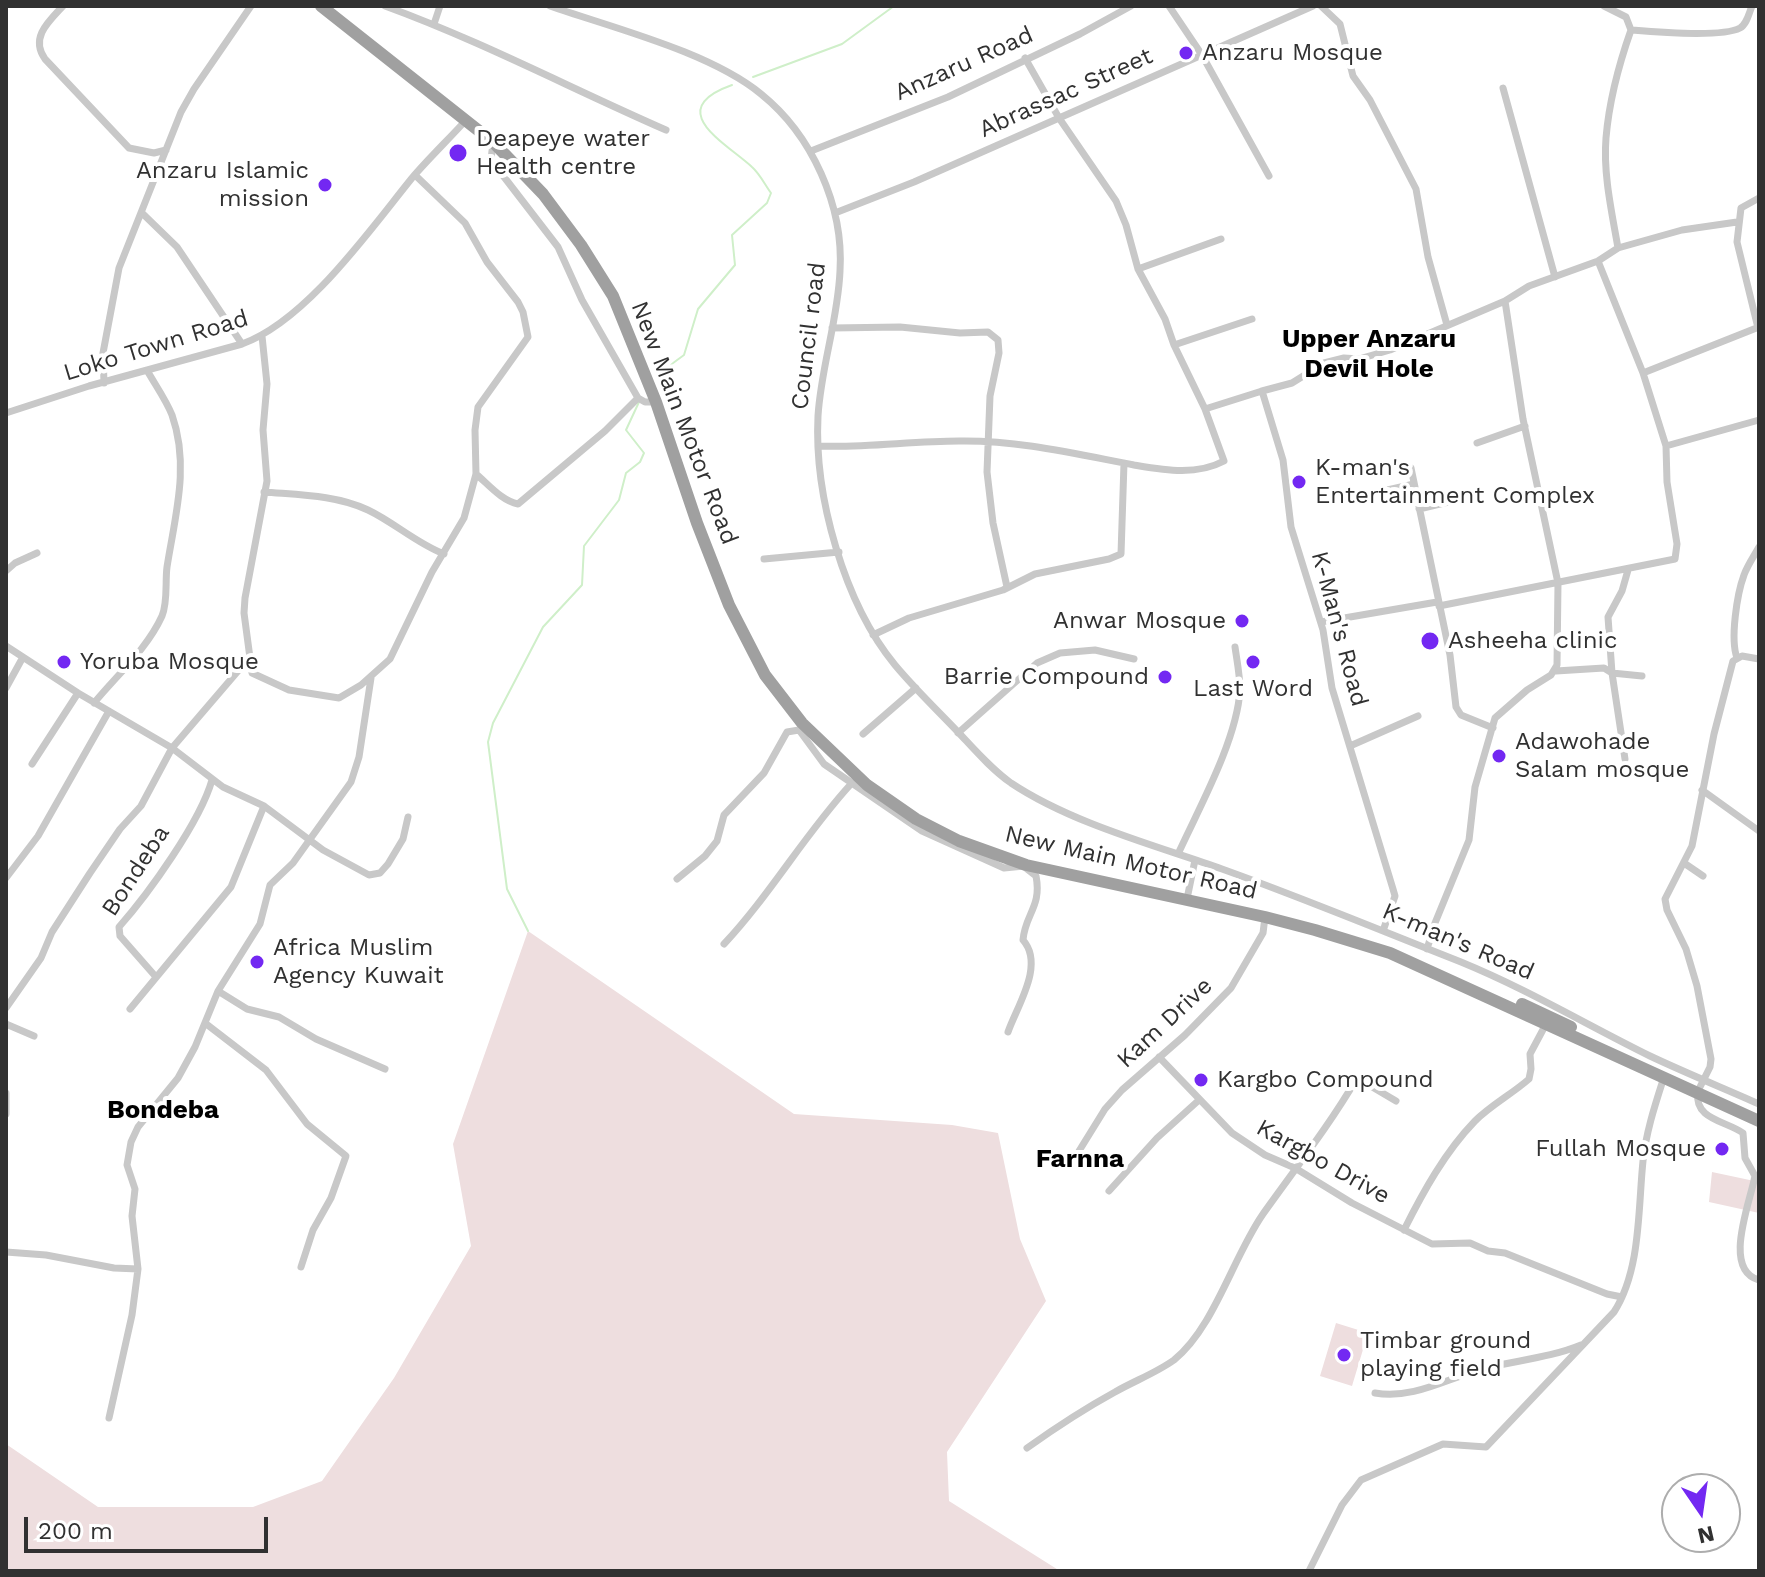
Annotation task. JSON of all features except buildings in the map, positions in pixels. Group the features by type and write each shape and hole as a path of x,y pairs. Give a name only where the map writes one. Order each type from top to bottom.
{"highway":[{"name":"New Main Motor Road","path":"321,6 493,142 543,194 581,245 613,296 656,402 729,605 765,675 801,726 867,785 916,819 959,841 1025,866 1265,917 1390,953 1551,1016 1664,1077 1701,1086 1759,1121"},
{"name":"New Main Motor Road","path":"332,6 497,136 550,190 587,241 619,294 663,400 704,521 735,599 772,670 807,717 871,778 920,812 961,834 1029,859 1318,922 1378,942 1623,1046 1759,1114"}],"street":[{"path":"63,6 42,32 38,40 39,50 129,148 154,153 166,150"},
{"path":"104,383 103,353 119,268 194,89 251,6"},
{"path":"385,6 434,24 666,130"},
{"path":"434,24 440,6"},
{"name":"Anzaru Road","path":"811,151 948,97 1131,6"},
{"path":"1169,6 1202,55 1269,176"},
{"name":"Abrassac Street","path":"835,213 914,182 1313,6"},
{"path":"1321,6 1340,24 1353,76 1370,100 1416,189 1428,257 1447,325"},
{"path":"1604,6 1626,17 1631,30 1620,64 1606,140 1618,248"},
{"path":"1631,30 1669,34 1726,31 1739,28 1752,6"},
{"name":"Council road","path":"554,7 640,36 732,75 777,108 811,151 835,213 841,266 823,371 818,446 820,475 839,552 857,602 873,635 916,688 1006,780 1047,805 1133,837"},
{"path":"818,446 854,448 960,441 1054,448 1164,470 1193,470 1224,461 1205,409 1165,319 1138,269 1116,201 1059,118 1025,58"},
{"path":"1503,88 1555,277"},
{"name":"Loko Town Road","path":"6,413 262,336 316,291 467,119"},
{"path":"493,142 491,160 558,247 582,300 638,398 656,402"},
{"path":"262,336 267,384 263,430 267,481 244,613 252,673 289,690 339,698 371,678 390,659 464,518 476,474 478,407 528,340 518,302 487,262 465,223 415,175"},
{"path":"1643,373 1758,328 1737,242 1737,222 1741,208 1759,198"},
{"path":"142,213 177,247 242,344"},
{"path":"1205,409 1292,383 1324,363 1370,356 1505,301 1529,286 1598,261 1618,248 1682,230 1737,222"},
{"path":"1138,269 1221,239"},
{"path":"1321,622 1558,583 1675,559 1666,446 1643,373 1598,261"},
{"path":"1505,301 1525,426 1558,583 1556,671"},
{"path":"1174,345 1252,319"},
{"path":"832,328 900,327 960,333 988,332 998,340 999,353 990,396 987,472 993,523 1007,587"},
{"path":"94,703 143,648 164,613 167,571 181,482 180,447 171,413 148,372"},
{"name":"K-Man's Road","path":"1262,391 1283,460 1294,538 1321,622 1332,688 1395,896 1383,931"},
{"path":"476,474 499,495 518,504 605,431 638,398"},
{"path":"1666,446 1759,420"},
{"path":"1477,443 1525,426"},
{"path":"873,635 909,618 1007,587 1035,574 1121,554 1124,463"},
{"path":"1411,468 1450,655 1458,713 1493,728"},
{"path":"1352,498 1414,484"},
{"path":"264,492 337,499 358,506 426,547 444,554"},
{"path":"1419,509 1465,498"},
{"path":"1737,658 1734,650 1738,602 1744,574 1759,547"},
{"path":"764,559 839,552"},
{"path":"6,571 37,553"},
{"path":"1625,759 1612,673 1608,617 1622,591 1628,570"},
{"path":"6,646 94,703 172,748 212,780 264,806 310,841 352,866 375,875 388,864 399,847 408,817"},
{"path":"1178,854 1217,767 1236,715 1240,681 1235,647"},
{"path":"958,733 1037,663 1060,653 1095,650 1134,659"},
{"path":"6,1008 41,958 52,932 90,873 120,829 141,806 172,748 251,656"},
{"path":"1759,659 1742,656 1730,667 1692,846 1665,899 1686,949 1697,986 1711,1059 1698,1105 1703,1112 1743,1133 1745,1158 1755,1176 1741,1233 1740,1257 1744,1271 1751,1278 1759,1280"},
{"path":"6,688 23,657"},
{"path":"1427,949 1469,840 1475,787 1495,718 1527,690 1556,671 1604,668 1612,673 1642,676"},
{"path":"109,1418 134,1306 138,1269 132,1216 135,1189 127,1165 129,1147 138,1127 174,1085 218,991 260,924 270,885 288,869 345,792 355,772 371,678"},
{"path":"863,734 916,688"},
{"path":"32,764 78,693"},
{"path":"6,878 38,836 109,711"},
{"path":"1350,746 1418,716"},
{"path":"677,879 705,856 717,841 724,815 764,773 787,732 801,726 824,764 940,841 1004,868 1025,866 1036,876 1038,890 1035,909 1023,932 1032,962 1008,1032"},
{"name":"Bondeba","path":"156,977 120,936 119,927 176,848 207,796 212,780"},
{"path":"724,944 749,917 832,804 851,784"},
{"path":"1702,790 1758,827"},
{"path":"130,1009 231,887 264,806"},
{"name":"K-man's Road","path":"1133,837 1298,897 1511,983 1551,1016"},
{"path":"1188,894 1195,860"},
{"path":"1684,863 1703,876"},
{"name":"Kam Drive","path":"1079,1151 1115,1097 1185,1035 1231,988 1263,933 1265,917"},
{"path":"218,991 247,1009 279,1017 316,1039 385,1069"},
{"path":"1404,1230 1420,1197 1458,1141 1476,1121 1529,1079 1530,1054 1551,1016"},
{"path":"205,1023 266,1070 307,1124 346,1156 331,1198 313,1230 301,1267"},
{"path":"6,1024 34,1036"},
{"name":"Kargbo Drive","path":"1159,1057 1240,1141 1279,1163 1295,1168 1404,1230 1432,1244 1470,1243 1488,1251 1505,1253 1570,1281 1622,1297"},
{"path":"1309,1571 1342,1505 1361,1480 1447,1443 1482,1448 1490,1443 1614,1312 1622,1297 1636,1248 1646,1139 1664,1077"},
{"path":"1027,1448 1061,1423 1175,1359 1207,1316 1248,1239 1295,1168 1329,1126 1357,1078 1396,1101"},
{"path":"1701,1086 1759,1104"},
{"path":"6,1093 6,1114"},
{"path":"1109,1191 1157,1138 1199,1100"},
{"path":"6,1252 138,1269"},
{"path":"1375,1393 1418,1392 1472,1371 1563,1352 1585,1343"}],"shaded area":[{"path":"528,931 794,1114 952,1125 998,1133 1020,1239 1046,1301 947,1452 949,1501 1060,1571 6,1571 6,1444 98,1507 253,1507 322,1481 394,1378 471,1246 453,1144"},
{"path":"1712,1172 1759,1182 1759,1213 1709,1202"},
{"name":"Timbar ground playing field","path":"1336,1323 1368,1333 1352,1386 1320,1376"}],"waterway":[{"path":"753,77 842,44 894,6"},
{"path":"656,363 669,366 684,355 698,309 735,265 732,235 767,203 771,193 755,170 716,137 701,116 702,105 712,95 732,85"},
{"path":"528,931 507,889 488,742 493,723 543,627 582,585 584,546 619,500 626,473 640,462 644,453 626,430 639,402"}],"place":[{"name":"Anzaru Mosque","path":"1186,53"},
{"name":"Deapeye water Health centre","path":"458,153"},
{"name":"Anzaru Islamic mission","path":"325,185"},
{"name":"K-man's Entertainment Complex","path":"1299,482"},
{"name":"Anwar Mosque","path":"1242,621"},
{"name":"Asheeha clinic","path":"1430,641"},
{"name":"Yoruba Mosque","path":"64,662"},
{"name":"Last Word","path":"1253,662"},
{"name":"Barrie Compound","path":"1165,677"},
{"name":"Adawohade Salam mosque","path":"1499,756"},
{"name":"Africa Muslim Agency Kuwait","path":"257,962"},
{"name":"Kargbo Compound","path":"1201,1080"},
{"name":"Fullah Mosque","path":"1722,1149"},
{"name":"Timbar ground playing field","path":"1344,1355"}],"district":[{"name":"Upper Anzaru Devil Hole","path":"1369,354"},
{"name":"Bondeba","path":"163,1110"},
{"name":"Farnna","path":"1080,1159"}]}
